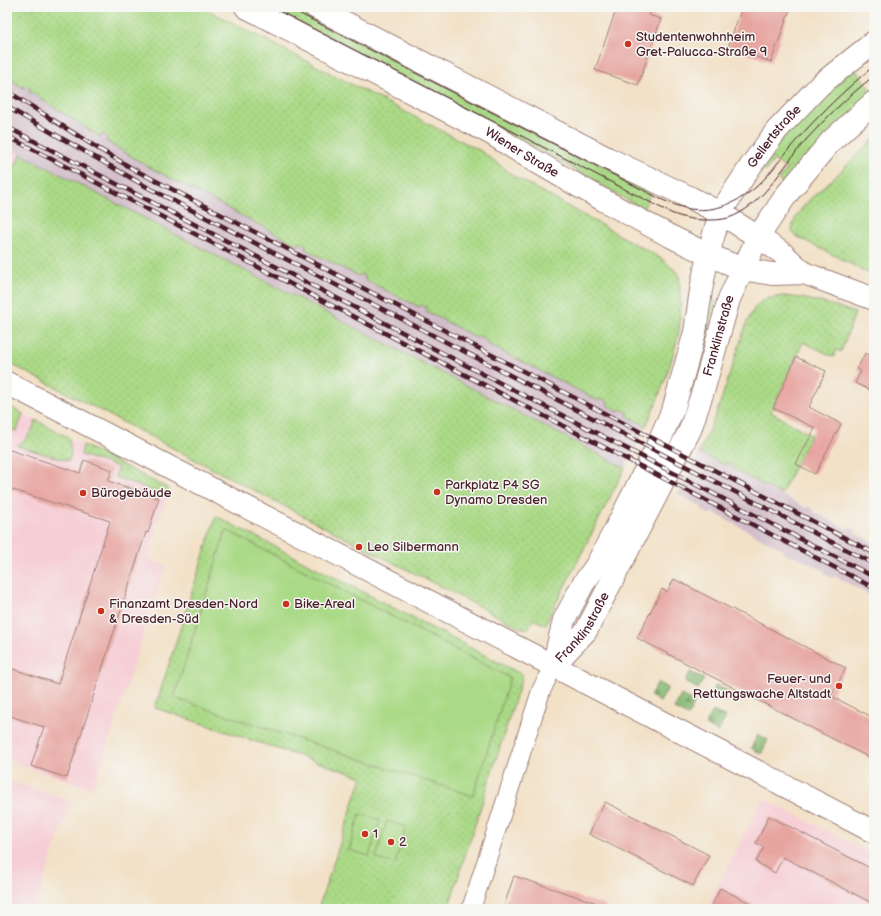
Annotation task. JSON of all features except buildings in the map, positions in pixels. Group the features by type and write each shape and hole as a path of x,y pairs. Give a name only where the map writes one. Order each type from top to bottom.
{"main road":[{"name":"Wiener Straße","path":"246,7 492,134 527,158 661,232 708,255 743,269 772,274 804,272"},
{"name":"Wiener Straße","path":"315,7 607,158 720,213 782,253 804,272 874,299"},
{"name":"Gellertstraße","path":"708,255 720,213 750,167 778,130 820,85 874,42"},
{"path":"743,269 758,237 787,194 831,141 874,102"},
{"name":"Franklinstraße","path":"553,666 564,620 583,584 596,566 615,530 654,453 674,407 695,332 708,255"},
{"name":"Franklinstraße","path":"553,666 586,632 690,430 704,388 729,299 743,269"},
{"path":"7,383 874,832"}],"street":[{"path":"471,909 541,691 553,666"}],"shaded area":[{"path":"7,77 23,88 26,85 31,89 29,91 100,137 102,134 108,138 106,141 147,166 297,245 299,242 307,246 306,249 357,276 361,274 427,308 426,311 477,338 480,336 487,340 487,343 599,401 601,398 608,402 607,405 619,411 620,409 628,413 627,416 646,426 625,468 605,457 597,456 598,453 566,436 564,439 557,432 184,238 182,241 174,237 176,234 123,207 121,210 115,203 7,147"},
{"path":"7,147 21,154 7,182"},
{"path":"7,406 169,489 147,558 166,565 93,789 7,761"},
{"path":"699,453 714,461 715,460 725,465 726,463 734,467 733,469 806,508 808,506 815,510 814,512 847,529 848,527 856,530 855,533 874,543 874,597 834,576 832,578 824,574 825,571 793,555 792,557 783,553 784,550 712,512 710,515 702,510 703,508 678,494"},
{"path":"7,780 71,801 34,909 7,909"},
{"path":"763,798 874,855 874,909 706,909"}],"green space":[{"path":"7,7 202,7 481,151 514,176 662,259 679,274 680,321 678,336 668,370 646,426 627,416 628,413 621,409 619,412 607,405 608,402 601,398 599,401 486,343 487,340 480,336 477,338 426,311 427,308 421,305 419,307 365,280 365,277 361,274 358,276 305,249 307,246 300,242 298,245 147,166 106,141 108,138 103,134 100,137 29,91 31,89 26,85 23,88 7,77"},
{"path":"262,7 296,7 652,191 643,209 542,151"},
{"path":"854,67 872,92 784,184 778,180 787,169 774,160 765,171 759,166 793,124"},
{"path":"874,139 874,276 796,236 792,232 793,223 803,207"},
{"path":"21,154 625,468 545,625 533,619 528,629 521,628 7,362 7,182"},
{"path":"783,296 820,302 855,313 841,352 836,350 834,357 803,342 771,412 811,435 781,494 733,469 734,466 726,463 725,465 699,453 717,412 747,322 755,307 764,299"},
{"path":"709,300 716,302 699,361 689,407 682,405"},
{"path":"7,405 23,414 17,431 7,428"},
{"path":"36,420 69,438 71,453 69,461 17,446 29,435"},
{"path":"83,445 169,489 167,496 115,477 118,467 81,455"},
{"name":"Bike-Areal","path":"216,516 523,675 448,909 318,909 362,777 155,708"},
{"name":"Bike-Areal","path":"226,530 510,678 473,796 174,698"},
{"path":"690,672 704,679 698,689 685,682"},
{"path":"658,682 668,688 660,702 650,696"},
{"path":"716,685 730,692 725,702 710,695"},
{"path":"681,695 695,702 688,716 674,709"},
{"path":"713,711 726,717 718,732 705,725"},
{"path":"758,734 768,740 761,754 751,748"},
{"name":"1","path":"360,814 380,820 369,856 349,850"},
{"name":"2","path":"387,821 406,827 395,864 376,858"}],"tram line":[{"path":"271,7 671,213 693,219 725,219 740,213 751,205 771,185 805,141 821,124 874,76"},
{"path":"287,7 659,198 681,207 696,210 729,204 749,193 766,177 791,146 823,112 874,66"}],"railway":[{"path":"7,91 135,170 874,553"},
{"path":"7,107 147,187 874,564"},
{"path":"7,127 874,577"},
{"path":"7,136 874,588"}],"place":[{"name":"Studentenwohnheim Gret-Palucca-Straße 9","path":"628,44"},
{"name":"Parkplatz P4 SG Dynamo Dresden","path":"437,492"},
{"name":"Bürogebäude","path":"83,493"},
{"name":"Leo Silbermann","path":"359,547"},
{"name":"Bike-Areal","path":"286,604"},
{"name":"Finanzamt Dresden-Nord & Dresden-Süd","path":"101,611"},
{"name":"Feuer- und Rettungswache Altstadt","path":"839,686"},
{"name":"1","path":"365,834"},
{"name":"2","path":"391,842"}]}
